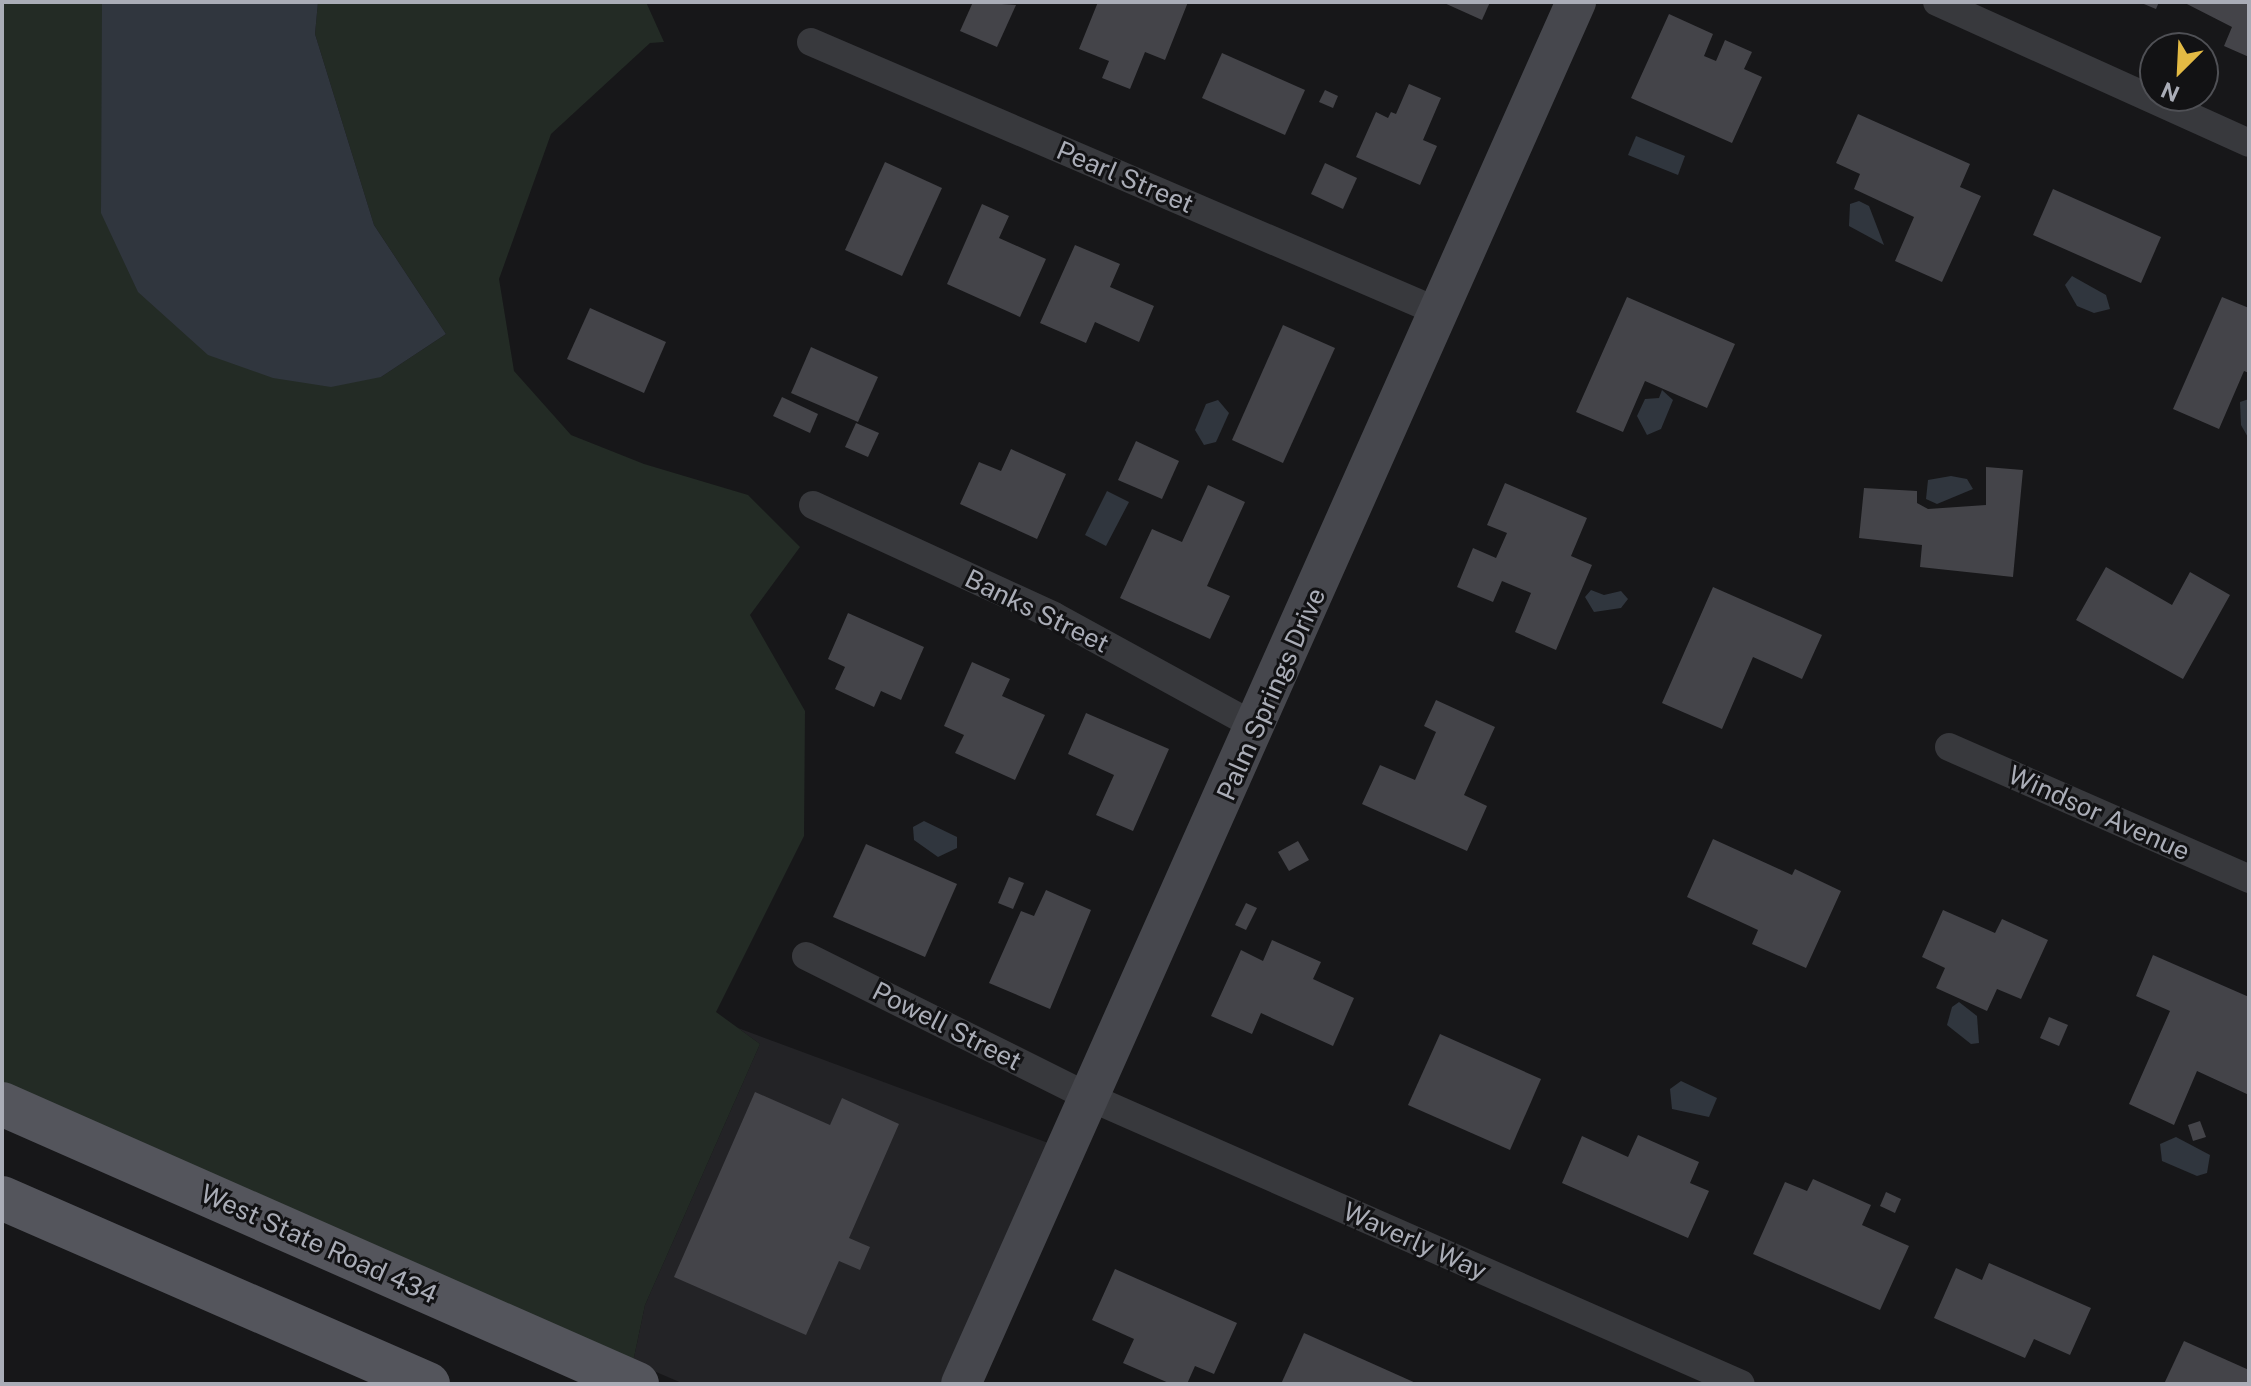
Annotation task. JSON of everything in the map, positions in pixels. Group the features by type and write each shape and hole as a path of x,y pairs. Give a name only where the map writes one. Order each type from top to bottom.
{"main road":[{"name":"West State Road 434","path":"2,1104 637,1384"},
{"path":"2,1198 428,1384"}],"street":[{"name":"Palm Springs Drive","path":"961,1384 1257,727 1576,2"},
{"path":"1937,2 2249,143"},
{"name":"Pearl Street","path":"811,42 1439,312"},
{"name":"Banks Street","path":"813,505 1054,616 1257,727"},
{"name":"Windsor Avenue","path":"1949,747 2249,879"},
{"name":"Powell Street","path":"806,956 1089,1097"},
{"name":"Waverly Way","path":"1089,1097 1741,1384"}],"shaded area":[{"path":"2,2 102,2 105,38 381,377 446,334 374,225 315,34 318,2 646,2 664,42 650,43 551,134 499,279 514,371 571,435 644,464 748,495 800,547 750,615 805,711 804,836 716,1012 760,1044 645,1305 633,1362 2,1084"},
{"path":"102,2 318,2 315,34 374,225 446,334 381,377 331,387 273,378 208,355 138,292 101,213"},
{"path":"1636,136 1685,156 1678,175 1628,155"},
{"path":"1859,201 1869,206 1884,245 1849,226 1850,204"},
{"path":"2072,276 2106,295 2110,309 2094,313 2077,306 2065,285"},
{"path":"1662,390 1673,400 1661,429 1647,435 1637,416 1645,399 1659,398"},
{"path":"2249,399 2249,439 2241,425 2240,402"},
{"path":"1218,400 1229,413 1216,442 1204,445 1195,430 1206,404"},
{"path":"1951,476 1967,479 1973,489 1937,504 1926,499 1928,480"},
{"path":"1107,491 1129,502 1106,546 1085,535"},
{"path":"1591,590 1604,595 1621,591 1628,599 1621,608 1594,612 1585,597"},
{"path":"924,821 957,837 957,848 938,857 914,840 913,827"},
{"path":"1959,1002 1977,1016 1979,1043 1971,1044 1947,1025 1952,1007"},
{"path":"738,1028 1051,1144 941,1384 684,1384 633,1362 645,1305 760,1044"},
{"path":"1681,1081 1717,1098 1709,1117 1672,1109 1670,1089"},
{"path":"2176,1137 2210,1155 2207,1173 2197,1176 2162,1161 2160,1144"}],"building":[{"path":"973,2 1016,5 997,47 960,31"},
{"path":"1098,2 1188,2 1165,60 1145,52 1130,89 1102,78 1109,61 1079,49"},
{"path":"1442,2 1490,2 1482,20"},
{"path":"2139,2 2159,2 2156,9"},
{"path":"2183,2 2249,2 2249,57 2224,46 2232,27"},
{"path":"1669,14 1713,34 1704,56 1716,61 1725,40 1752,52 1744,69 1762,77 1732,143 1631,98"},
{"path":"1222,53 1305,90 1285,135 1202,98"},
{"path":"1409,84 1441,98 1423,140 1437,146 1420,185 1356,157 1376,112 1388,118 1391,112 1396,114"},
{"path":"1325,90 1338,96 1333,108 1319,102"},
{"path":"1858,114 1970,164 1960,187 1981,196 1942,282 1895,261 1914,217 1854,189 1860,174 1836,163"},
{"path":"885,162 942,188 902,276 845,250"},
{"path":"1325,163 1357,178 1343,209 1311,194"},
{"path":"2053,189 2161,237 2141,283 2033,235"},
{"path":"982,204 1009,216 999,238 1046,259 1020,317 947,284"},
{"path":"1075,245 1120,264 1110,287 1154,306 1139,342 1095,322 1086,343 1040,323"},
{"path":"1627,297 1735,344 1707,408 1645,381 1623,432 1576,412"},
{"path":"2222,297 2249,308 2249,373 2244,371 2219,429 2173,409"},
{"path":"590,308 666,342 644,393 567,359"},
{"path":"1283,325 1335,348 1283,463 1232,440"},
{"path":"811,347 878,377 858,422 791,393"},
{"path":"782,397 818,414 810,433 773,416"},
{"path":"856,423 879,433 868,457 845,447"},
{"path":"1136,441 1179,461 1162,499 1118,480"},
{"path":"1011,449 1066,474 1037,539 960,504 979,462 1001,471"},
{"path":"1986,467 2023,470 2013,577 1920,567 1922,545 1859,538 1864,488 1917,491 1917,503 1928,509 1986,505"},
{"path":"1505,483 1587,518 1571,556 1592,565 1556,650 1515,632 1531,593 1502,581 1493,602 1457,587 1473,548 1496,558 1507,533 1487,525"},
{"path":"1208,485 1245,502 1207,586 1230,596 1210,639 1120,598 1152,529 1182,542"},
{"path":"2106,567 2172,605 2190,572 2230,595 2183,679 2076,620"},
{"path":"1713,587 1822,635 1802,679 1753,657 1722,729 1662,703"},
{"path":"848,613 924,647 901,700 881,691 874,707 835,689 845,667 828,659"},
{"path":"972,662 1010,679 1002,696 1045,715 1015,780 955,753 964,735 944,726"},
{"path":"1436,700 1495,727 1464,795 1487,806 1467,851 1362,804 1380,765 1415,780 1436,732 1424,726"},
{"path":"1086,713 1169,749 1133,831 1096,815 1114,775 1068,754"},
{"path":"1713,839 1792,875 1795,869 1841,891 1806,968 1752,944 1758,930 1687,897"},
{"path":"1298,841 1309,860 1289,871 1278,852"},
{"path":"866,844 957,884 925,957 833,917"},
{"path":"1009,877 1024,883 1013,909 998,903"},
{"path":"1046,890 1091,910 1050,1009 989,983 1021,911 1034,916"},
{"path":"1246,903 1257,908 1246,930 1235,925"},
{"path":"1943,910 1995,933 2002,919 2048,940 2021,999 1997,989 1987,1011 1936,988 1945,968 1922,957"},
{"path":"1272,940 1321,962 1313,979 1354,998 1333,1046 1261,1013 1252,1034 1211,1016 1241,950 1263,961"},
{"path":"2153,955 2249,997 2249,1095 2197,1071 2174,1125 2129,1104 2170,1011 2136,996"},
{"path":"2049,1017 2068,1025 2059,1046 2040,1038"},
{"path":"1440,1034 1541,1079 1510,1150 1408,1105"},
{"path":"755,1092 830,1125 842,1098 899,1124 849,1238 870,1247 860,1270 839,1261 806,1335 674,1277"},
{"path":"2200,1121 2206,1137 2193,1141 2188,1125"},
{"path":"1638,1135 1699,1162 1690,1183 1709,1191 1688,1238 1562,1183 1582,1136 1628,1157"},
{"path":"1813,1179 1871,1205 1862,1225 1909,1246 1880,1310 1753,1254 1785,1182 1807,1191"},
{"path":"1886,1192 1901,1199 1895,1213 1880,1206"},
{"path":"1989,1263 2091,1308 2070,1355 2034,1339 2025,1358 1934,1318 1956,1268 1982,1280"},
{"path":"1115,1269 1237,1323 1214,1374 1195,1366 1187,1384 1171,1384 1123,1363 1134,1339 1092,1320"},
{"path":"1304,1333 1418,1384 1281,1384"},
{"path":"2184,1341 2249,1370 2249,1384 2164,1384"}]}
